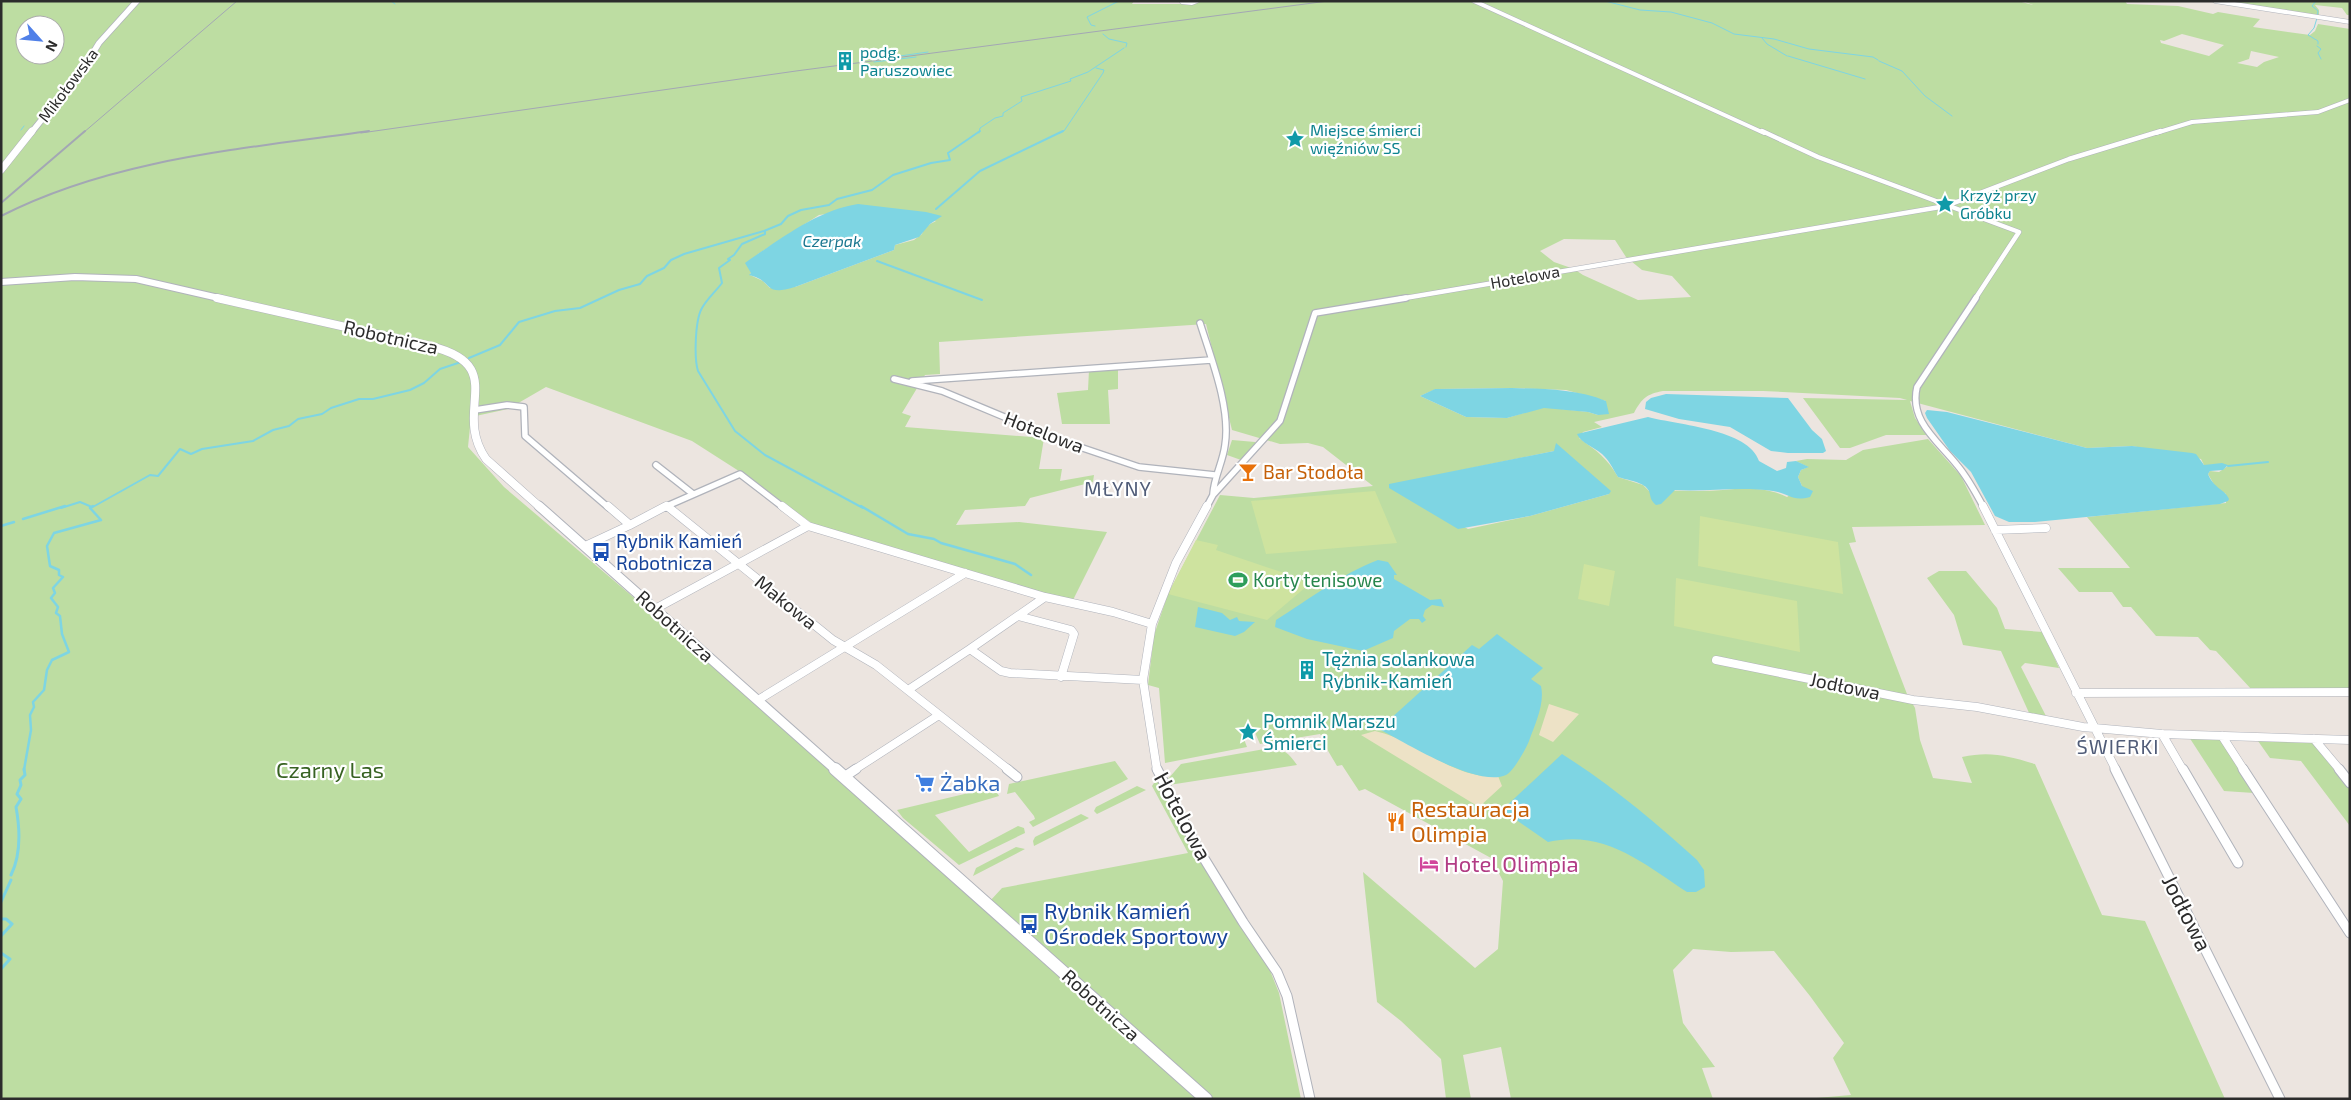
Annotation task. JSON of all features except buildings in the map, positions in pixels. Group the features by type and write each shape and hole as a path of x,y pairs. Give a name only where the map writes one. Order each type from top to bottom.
{"main road":[{"name":"Mikołowska","path":"1,170 85,66 100,43 137,1"}],"street":[{"path":"1182,2 1192,3 1197,1"},
{"path":"1474,1 1818,157 1946,206 2069,159 2192,122 2318,112 2350,100"},
{"path":"2215,1 2350,22"},
{"name":"Hotelowa","path":"1310,1099 1287,996 1276,972 1197,846 1156,772 1144,680 1152,624 1176,563 1213,495 1280,421 1315,313 1946,206"},
{"name":"Jodłowa","path":"1946,206 2019,232 1917,387 1913,400 1922,422 1959,467 1987,514 2280,1099"},
{"name":"Robotnicza","path":"1,282 82,277 145,281 434,347 465,360 474,375 476,438 482,454 1206,1099"},
{"name":"Hotelowa","path":"1200,323 1220,396 1226,438 1214,475 1213,495"},
{"name":"Hotelowa","path":"906,382 1211,360"},
{"name":"Hotelowa","path":"894,379 942,391 1062,441 1139,467 1214,475"},
{"path":"475,410 507,405 524,407 526,436 630,524"},
{"path":"656,465 694,494"},
{"path":"585,546 667,506 740,474 808,526 1045,597 1113,612 1152,624"},
{"name":"Makowa","path":"667,506 844,647 876,664 1017,777"},
{"path":"655,609 808,526"},
{"path":"1994,530 2046,528"},
{"path":"758,700 965,573"},
{"path":"908,690 1045,597"},
{"path":"1018,616 1071,630 1074,634 1061,677"},
{"path":"970,649 1001,671 1017,674 1144,680"},
{"name":"Jodłowa","path":"1716,660 1913,700 1977,707 2094,728 2162,734 2350,740"},
{"path":"2076,693 2350,692"},
{"path":"844,777 939,715"},
{"path":"2162,734 2238,862"},
{"path":"2222,736 2350,933"},
{"path":"2314,739 2350,783"}],"green space":[{"name":"Czarny Las","path":"1,1 1134,1 1132,4 1193,4 1200,1 2018,1 2033,5 2023,1 2125,1 2127,4 2178,6 2213,14 2218,12 2260,19 2253,27 2310,35 2315,31 2318,24 2350,29 2350,688 2252,690 2216,651 2210,650 2198,637 2156,636 2131,607 2123,607 2112,592 2079,592 2058,568 2130,568 2087,517 2226,503 2226,494 2216,488 2208,474 2210,471 2219,472 2228,466 2225,465 2204,465 2201,459 2132,446 2087,448 1910,401 1915,418 1927,435 1886,435 1850,448 1840,448 1803,398 1907,400 1900,398 1763,391 1657,392 1649,395 1634,413 1594,422 1602,427 1583,432 1579,438 1601,455 1618,477 1643,485 1649,491 1755,489 1766,490 1787,497 1802,486 1798,477 1801,470 1808,467 1796,461 1807,459 1846,460 1863,450 1928,439 1961,476 1985,525 1852,527 1856,542 1849,543 1907,694 1915,708 1920,740 1933,778 1972,783 1962,757 1972,755 1999,755 2035,764 2102,915 2145,921 2225,1099 1805,1099 1851,1095 1833,1058 1844,1043 1810,996 1774,951 1731,952 1693,949 1673,970 1683,1023 1715,1067 1702,1068 1713,1099 1511,1099 1501,1047 1463,1055 1471,1099 1446,1099 1441,1059 1401,1021 1377,1002 1363,872 1475,968 1498,949 1503,881 1491,858 1365,789 1359,791 1342,765 1337,766 1324,744 1310,748 1306,745 1307,742 1323,738 1320,734 1260,744 1252,726 1240,729 1247,747 1165,763 1159,688 1148,685 1154,635 1168,594 1220,495 1254,498 1373,486 1323,447 1308,443 1280,444 1232,430 1206,324 939,342 940,374 925,375 902,413 911,416 905,427 1044,438 1039,469 1062,469 1060,481 1094,475 1093,482 1030,498 1025,506 965,510 956,525 1019,522 1107,532 1073,600 1046,594 813,524 742,473 692,441 546,387 508,409 471,417 468,447 504,487 990,901 1002,888 1188,853 1152,786 1158,782 1269,968 1279,993 1301,1099 1,1099","holes":["2182,34 2224,45 2209,56 2220,59 2161,43 2160,40 2164,41","2251,51 2279,57 2264,62 2257,67 2237,63 2249,59","879,207 936,221 924,229 922,234 914,240 895,245 894,250 795,287 770,288 763,281 750,275 758,254 819,215","1564,239 1615,240 1626,257 1642,270 1672,276 1691,297 1638,300 1574,269 1554,262 1540,251","1512,388 1566,390 1606,401 1598,415 1588,412 1544,407 1507,418 1466,417 1420,396 1436,389","1554,451 1609,494 1530,516 1468,529 1389,485"]},
{"path":"2219,1 2350,1 2350,15 2347,15 2342,8 2315,5 2319,10 2319,17"},
{"path":"1118,369 1118,389 1108,390 1110,424 1062,424 1057,393 1088,390 1089,370"},
{"path":"1232,440 1256,443 1241,460 1227,455"},
{"path":"1375,491 1397,543 1266,554 1251,501"},
{"path":"1700,516 1838,542 1843,594 1698,566"},
{"name":"Korty tenisowe","path":"1196,540 1218,545 1216,550 1299,578 1307,586 1267,620 1168,594"},
{"path":"1584,564 1615,571 1609,606 1578,599"},
{"path":"1939,571 1966,571 1997,608 2005,629 2043,632 2059,668 2025,663 2021,667 2047,718 2030,715 2001,651 1963,645 1954,615 1927,578"},
{"path":"1676,578 1797,601 1800,652 1674,626"},
{"path":"2189,737 2219,738 2254,793 2224,791"},
{"path":"2258,741 2311,741 2350,789 2350,826 2301,761 2270,758"},
{"path":"1270,748 1286,752 1297,765 1169,785 1168,779 1181,764"},
{"path":"1115,761 1128,779 1033,827 1029,822 1035,819 1034,816 1015,792 1007,794 1009,784"},
{"path":"1137,786 1146,790 1097,814 1094,811 1096,807"},
{"path":"994,787 999,796 935,815 969,852 1018,826 1024,828 1025,833 959,865 903,818 897,810"},
{"path":"1081,814 1089,818 1034,846 1033,841 1035,837"},
{"path":"1016,847 1025,849 973,876 976,868"}],"sand":[{"path":"1549,704 1579,714 1553,742 1539,735"},
{"path":"1375,731 1406,742 1465,772 1481,776 1498,776 1502,786 1479,807 1361,735"}],"water":[{"name":"Czerpak","path":"858,204 926,212 942,216 930,224 919,237 895,245 894,250 795,287 785,290 773,289 763,281 749,275 751,273 745,263 787,234 829,212"},
{"path":"1512,388 1560,390 1595,397 1606,401 1609,414 1598,415 1588,412 1544,408 1507,418 1466,417 1420,396 1435,389"},
{"path":"1666,394 1788,398 1812,430 1822,439 1826,451 1823,453 1788,453 1771,451 1730,427 1679,419 1645,409 1646,402 1651,398"},
{"path":"1927,410 1947,412 2087,448 2132,446 2196,454 2204,465 2222,463 2228,465 2223,470 2210,471 2208,474 2213,483 2229,499 2220,504 2035,522 2009,522 1995,516 1971,472 1950,451 1927,418 1925,413"},
{"path":"1648,417 1727,435 1742,442 1753,450 1759,461 1777,471 1786,468 1787,462 1796,461 1809,467 1801,470 1798,477 1802,486 1813,491 1810,497 1798,498 1778,492 1761,490 1675,490 1661,504 1656,505 1644,485 1618,477 1604,456 1581,440 1577,434"},
{"path":"1556,443 1611,491 1609,494 1530,516 1458,529 1389,488 1389,484 1554,451"},
{"path":"1378,560 1388,562 1397,575 1394,575 1394,579 1430,600 1441,599 1444,607 1432,605 1425,610 1423,616 1426,620 1422,623 1419,619 1410,619 1394,631 1393,638 1363,651 1307,639 1275,627 1276,620 1326,587 1351,572"},
{"path":"1198,607 1222,613 1230,620 1237,617 1239,621 1255,622 1244,632 1235,636 1195,627"},
{"path":"1497,634 1543,668 1531,679 1541,686 1541,707 1529,741 1516,765 1509,773 1494,777 1461,770 1379,729 1472,645 1479,649"},
{"path":"1562,754 1632,804 1697,860 1704,870 1705,887 1696,892 1687,892 1638,860 1605,844 1587,840 1568,839 1548,842 1502,810"}],"waterway":[{"path":"391,1 395,4"},
{"path":"1095,26 1091,25 1087,17 1119,1"},
{"path":"1605,1 1640,10 1671,12 1712,23 1734,34 1774,39 1809,49 1873,57 1878,60"},
{"path":"2316,1 2312,6 2318,11 2317,17"},
{"path":"2317,18 2314,28 2308,35 2318,41 2318,44"},
{"path":"1103,34 1109,39 1127,43 1126,47"},
{"path":"1762,38 1767,44 1787,56"},
{"path":"2317,46 2321,49 2318,53 2321,59"},
{"path":"979,131 980,128 995,118 1003,116 1003,113 1022,101 1021,97 1071,81 1070,79 1088,72 1124,48"},
{"path":"872,60 928,52"},
{"path":"1788,56 1865,79"},
{"path":"874,62 916,57"},
{"path":"1879,61 1902,71 1925,96 1952,116"},
{"path":"1060,133 1064,131 1103,73 1104,70 1096,68"},
{"path":"21,130 24,126"},
{"path":"469,358 500,345 519,322 555,311 580,308 619,290 640,284 647,276 664,268 671,260 684,254 764,231 781,224 788,216 801,210 829,205 837,199 872,190 893,175 931,163 950,160 948,153 979,131"},
{"path":"936,209 980,171 1063,131"},
{"path":"765,231 765,234 742,244 734,255 728,259 730,260 719,268 722,283 704,305 698,321 696,349 698,371 735,431 765,455 863,508"},
{"path":"877,261 982,300"},
{"path":"91,508 150,475 158,476 180,449 191,454 202,449 253,441 273,430 289,426 298,419 322,414 331,408 359,399 373,399 410,390 424,383 440,369 461,362"},
{"path":"2228,466 2268,462"},
{"path":"61,508 80,502 92,507"},
{"path":"23,519 65,506"},
{"path":"861,506 908,534 934,539 941,543 1015,564 1031,575"},
{"path":"24,770 31,730 30,715 34,707 33,702 44,690 47,670 52,660 69,652 62,634 60,616 56,613 58,607 51,598 55,593 53,588 63,577 59,575 59,570 50,566 47,546 54,533 101,520 90,508 92,507"},
{"path":"1,526 14,522"},
{"path":"11,875 18,850 19,833 16,807 21,799 17,794 21,785 20,780 25,775 24,770"},
{"path":"1,902 11,880"},
{"path":"1,919 6,919 12,924 1,936"},
{"path":"1,953 10,959 1,969"}],"railway":[{"path":"83,133 237,1"},
{"path":"361,133 796,71 1328,1"},
{"path":"1,203 85,131"},
{"path":"1,216 44,196 135,168 181,158 369,131"}],"place":[{"name":"podg. Paruszowiec","path":"845,61"},
{"name":"Miejsce śmierci więźniów SS","path":"1295,139"},
{"name":"Krzyż przy Gróbku","path":"1945,204"},
{"name":"Bar Stodoła","path":"1248,472"},
{"name":"Rybnik Kamień Robotnicza","path":"601,552"},
{"name":"Korty tenisowe","path":"1238,580"},
{"name":"Tężnia solankowa Rybnik-Kamień","path":"1307,670"},
{"name":"Pomnik Marszu Śmierci","path":"1248,732"},
{"name":"Żabka","path":"925,783"},
{"name":"Restauracja Olimpia","path":"1396,822"},
{"name":"Hotel Olimpia","path":"1429,864"},
{"name":"Rybnik Kamień Ośrodek Sportowy","path":"1029,924"}],"district":[{"name":"MŁYNY","path":"1118,489"},
{"name":"ŚWIERKI","path":"2118,747"}]}
